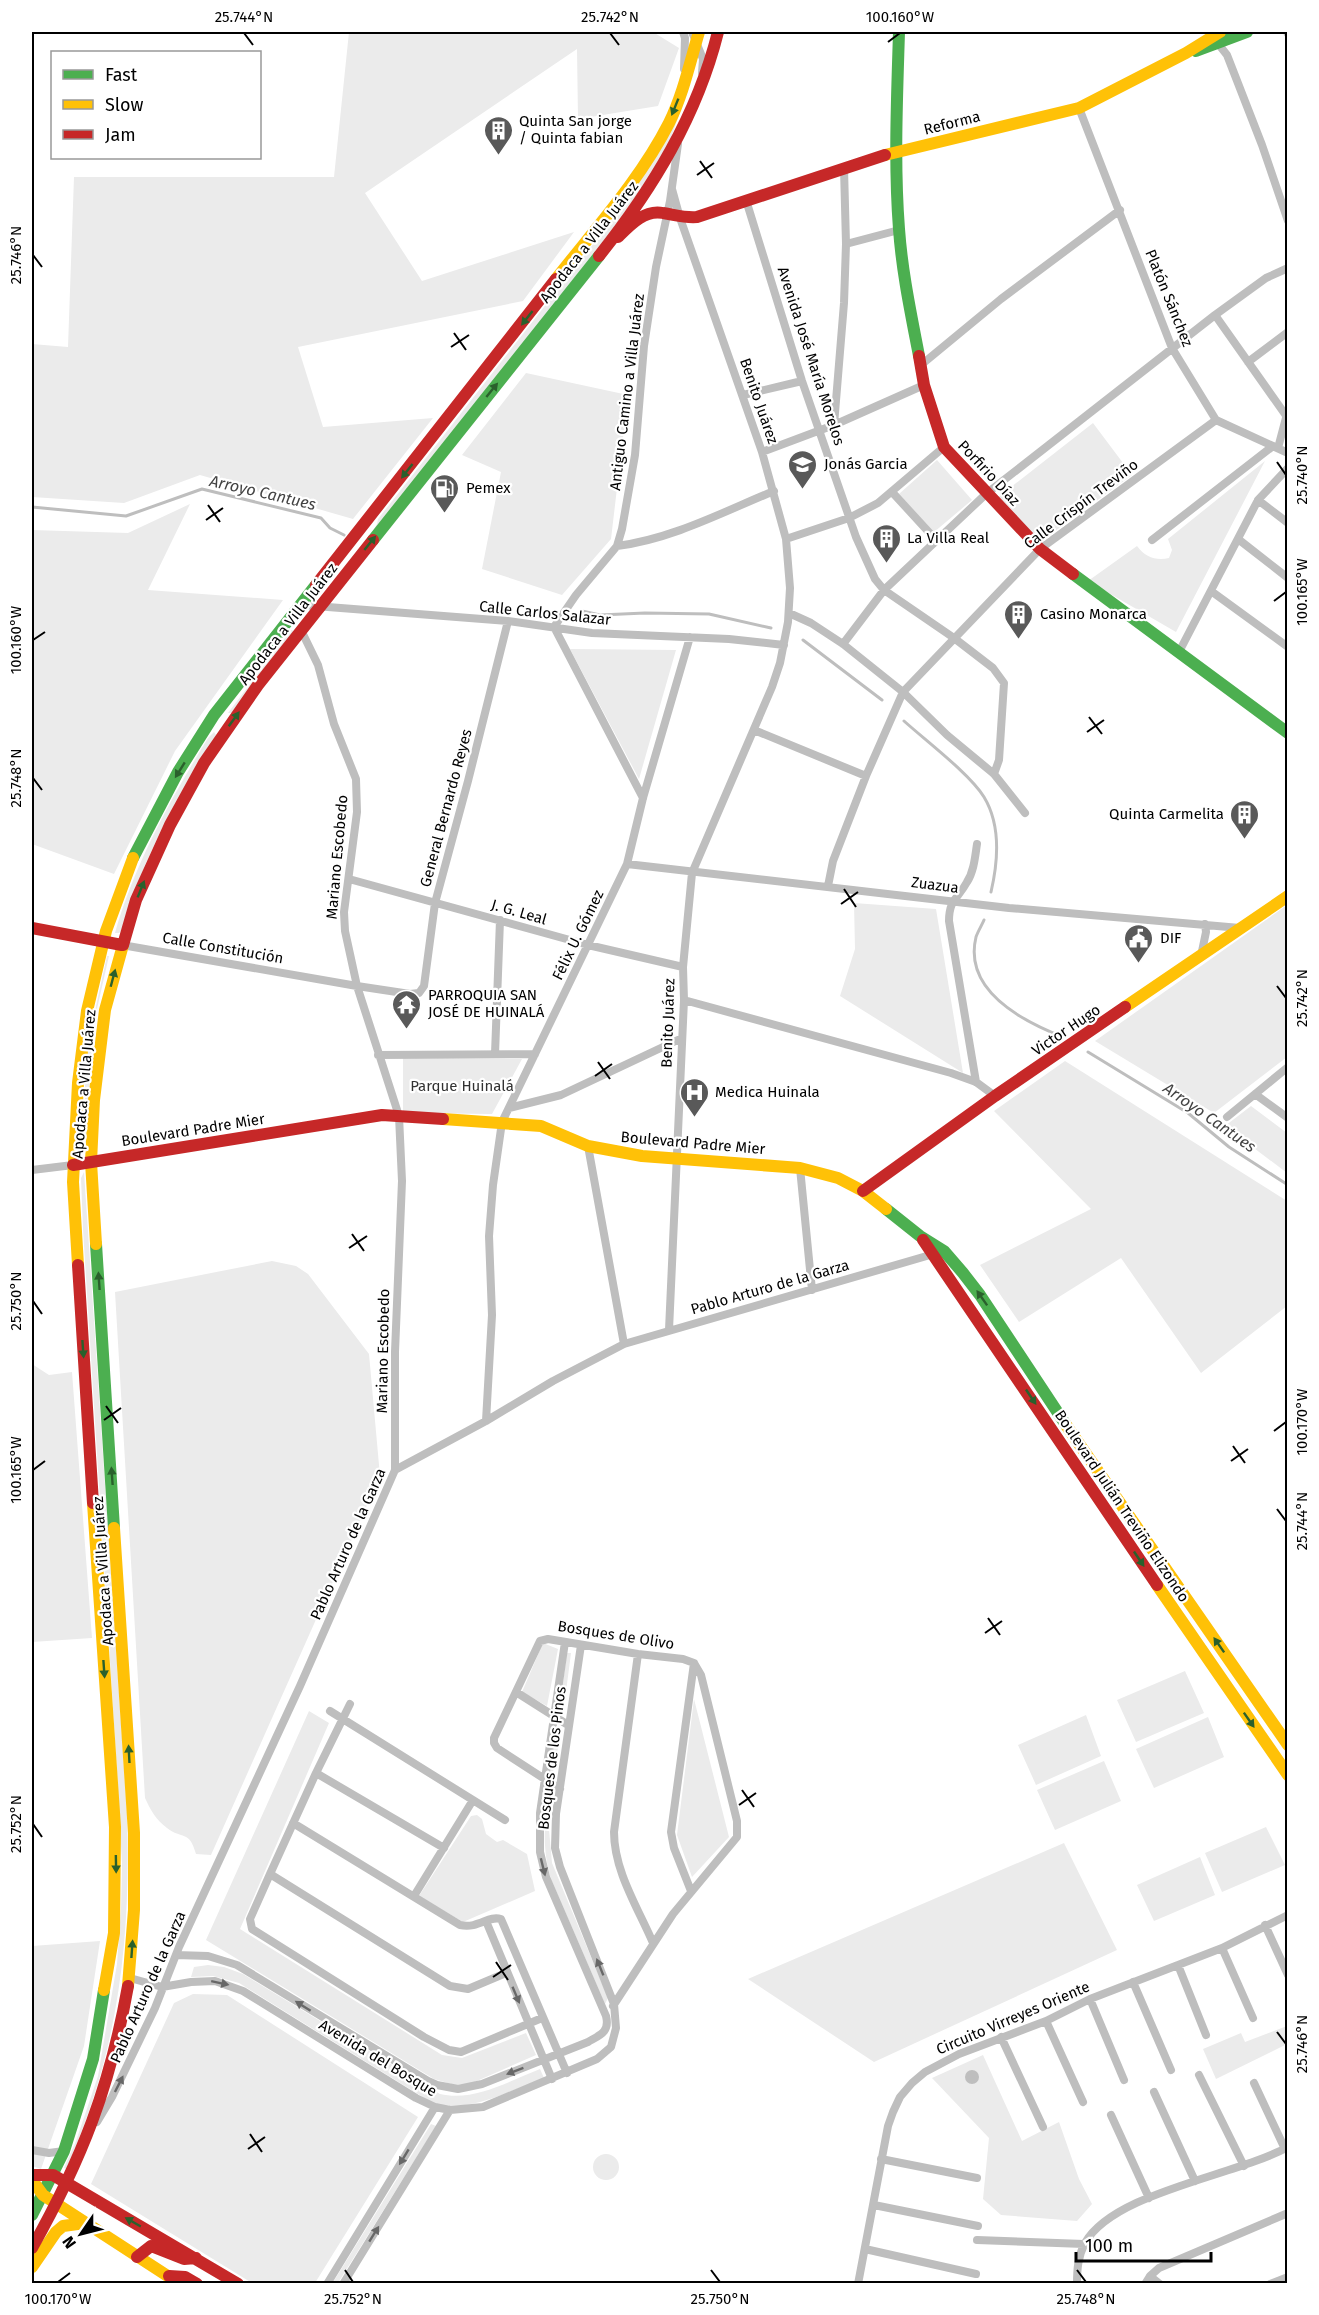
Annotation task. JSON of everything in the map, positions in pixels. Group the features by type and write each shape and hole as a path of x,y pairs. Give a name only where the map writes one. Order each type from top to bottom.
{"main road":[{"name":"Apodaca a Villa Juárez","path":"41,2233 68,2183 89,2135 115,2055 130,1978 137,1880 91,1162 94,1100 105,1010 122,945 149,870 204,763 258,685 607,244 651,185 691,114 718,32"},
{"name":"Porfirio Díaz","path":"899,32 896,153 899,230 905,284 924,385 944,447 1040,549 1287,733"},
{"name":"Reforma","path":"607,244 643,215 661,212 675,216 697,217 896,153 1079,108 1217,37 1247,32"},
{"name":"Apodaca a Villa Juárez","path":"32,2215 64,2151 93,2059 114,1933 115,1827 95,1542 73,1164 78,1083 87,1011 104,942 131,862 178,772 214,716 634,180 669,123 685,81 696,34"},
{"name":"Victor Hugo","path":"863,1191 995,1096 1287,896"},
{"name":"Calle Constitución","path":"32,928 122,945"},
{"name":"Boulevard Padre Mier","path":"73,1164 366,1117 399,1116 541,1126 588,1146 677,1159 800,1168 838,1178 863,1191 938,1253"},
{"name":"Boulevard Julián Treviño Elizondo","path":"938,1253 980,1295 1287,1745"},
{"name":"Boulevard Julián Treviño Elizondo","path":"938,1253 979,1320 1096,1497 1287,1775"},
{"path":"32,2175 52,2175 68,2183 238,2283"},
{"path":"32,2180 43,2195 180,2283"},
{"path":"32,2248 41,2233 63,2226 85,2223"},
{"path":"32,2268 41,2233"},
{"path":"137,2257 151,2246 183,2260 189,2261 196,2258"},
{"path":"168,2276 185,2277 197,2283"}],"street":[{"path":"683,32 685,81"},
{"path":"691,114 703,59 696,34"},
{"path":"1217,37 1227,55 1262,145 1287,221"},
{"name":"Platón Sánchez","path":"1079,108 1172,348 1216,420"},
{"name":"Antiguo Camino a Villa Juárez","path":"557,623 576,595 617,546 632,482 644,346 656,267 675,216 672,189 678,139"},
{"path":"834,425 844,303 846,244 844,168"},
{"name":"Avenida José María Morelos","path":"746,200 802,381 849,518 875,579 884,590 993,668 1004,683 999,760 994,774"},
{"path":"921,365 1009,293 1120,210"},
{"name":"Benito Juárez","path":"669,1329 684,1000 683,967 692,873 772,687 785,643 789,588 786,539 774,491 743,395 675,216"},
{"path":"846,244 899,230"},
{"path":"843,644 884,590 986,494 1215,315 1266,278 1287,268"},
{"path":"1152,540 1275,447 1287,415 1215,315"},
{"path":"1248,362 1287,332"},
{"path":"743,395 802,381"},
{"path":"762,452 834,425 924,385"},
{"path":"1216,420 1287,453"},
{"name":"Calle Crispín Treviño","path":"901,695 1040,549 1216,420"},
{"path":"786,539 849,518 878,503 944,447"},
{"path":"1179,652 1258,500 1287,468"},
{"path":"617,546 641,543 675,532 774,491"},
{"path":"892,492 936,540"},
{"path":"1258,500 1287,523"},
{"path":"1238,540 1287,578"},
{"path":"1211,591 1287,647"},
{"name":"Calle Carlos Salazar","path":"302,605 557,623 592,633 785,643"},
{"path":"788,618 811,623 843,644 994,774 1025,813"},
{"name":"General Bernardo Reyes","path":"410,994 419,993 424,986 435,903 508,621"},
{"path":"557,623 643,798"},
{"name":"Mariano Escobedo","path":"301,630 318,665 334,724 356,779 357,812 344,912 345,930 357,986 399,1116 402,1181 395,1352 395,1470"},
{"name":"Félix U. Gómez","path":"486,1421 492,1315 489,1236 493,1185 502,1122 627,864 643,798 690,637"},
{"path":"828,886 833,861 901,695"},
{"path":"754,730 866,776"},
{"path":"976,1082 949,921 952,900 972,873 977,844"},
{"name":"Zuazua","path":"627,864 1009,908 1240,928"},
{"name":"J. G. Leal","path":"349,879 588,945 683,967"},
{"path":"495,1054 500,920"},
{"path":"1201,956 1206,932 1205,924"},
{"name":"Calle Constitución","path":"122,945 410,994"},
{"path":"684,1000 951,1073 976,1082 995,1096"},
{"path":"509,1108 561,1095 682,1038"},
{"path":"378,1055 535,1054"},
{"path":"1227,1117 1287,1067"},
{"path":"1255,1094 1287,1118"},
{"path":"588,1146 624,1344"},
{"path":"32,1170 73,1164"},
{"path":"800,1168 812,1290"},
{"name":"Pablo Arturo de la Garza","path":"89,2135 121,2080 155,2008 176,1955 300,1686 395,1470 486,1421 562,1376 624,1344 669,1329 938,1253"},
{"name":"Bosques de Olivo","path":"560,1789 497,1748 494,1743 494,1738 540,1641 548,1639 683,1659 694,1663"},
{"name":"Bosques de los Pinos","path":"565,1642 539,1835 543,1867 606,2016 607,2029"},
{"name":"Bosques de los Pinos","path":"581,1645 568,1725 555,1848 560,1867 614,2004 616,2028 613,2043"},
{"path":"638,1654 614,1846 617,1862 653,1943"},
{"path":"691,1891 674,1848 671,1832 694,1663"},
{"path":"606,2016 653,1943 691,1891 737,1837 738,1830 700,1675 694,1663"},
{"path":"516,1692 568,1725"},
{"path":"350,1704 293,1823 250,1919 250,1925 255,1932 424,2037 449,2050 461,2052 468,2050 542,2018"},
{"path":"330,1711 505,1820"},
{"path":"316,1773 444,1848"},
{"path":"414,1896 473,1800"},
{"path":"293,1823 460,1924 477,1925 500,1918 567,2073"},
{"path":"270,1874 450,1986 468,1989 506,1973"},
{"name":"Circuito Virreyes Oriente","path":"858,2283 892,2112 900,2097 912,2083 926,2072 959,2054 1046,2021 1090,1999 1222,1948 1287,1915"},
{"path":"486,1921 552,2079"},
{"path":"1265,1925 1287,1975"},
{"path":"1222,1948 1253,2018"},
{"name":"Avenida del Bosque","path":"176,1955 208,1956 237,1965 398,2064 437,2085 450,2089 467,2089 544,2060 588,2042 607,2029"},
{"path":"1178,1965 1206,2035"},
{"path":"130,1978 162,1987"},
{"name":"Avenida del Bosque","path":"162,1987 206,1981 229,1984 435,2108 450,2110 483,2107 567,2073 603,2055 613,2043"},
{"path":"1133,1982 1171,2070"},
{"path":"1090,1999 1124,2080"},
{"path":"1046,2021 1083,2102"},
{"path":"1001,2037 1042,2127"},
{"path":"1199,2074 1244,2166"},
{"path":"1077,2283 1077,2263 1084,2244 1103,2222 1149,2199 1195,2181 1244,2166 1286,2148 1254,2083"},
{"path":"1154,2092 1195,2181"},
{"path":"327,2283 435,2108"},
{"path":"343,2283 450,2110"},
{"path":"1111,2115 1149,2199"},
{"path":"32,2150 49,2153 64,2151"},
{"path":"881,2159 977,2178"},
{"path":"874,2205 978,2226"},
{"path":"1148,2279 1167,2264 1287,2213"},
{"path":"977,2240 1084,2244"},
{"path":"865,2249 976,2274"},
{"path":"1270,2283 1287,2277"},
{"path":"1148,2279 1160,2283"}],"green space":[{"path":"349,32 653,32 679,48 658,106 578,119 577,49 365,193 422,281 574,232 523,301 298,347 323,427 433,418 353,519 200,475 124,503 32,497 32,344 68,347 74,177 334,177"},
{"path":"694,74 665,154 630,207 362,549 378,519 629,196 665,138"},
{"path":"526,373 628,395 611,539 562,595 482,569 501,472 462,455"},
{"path":"1093,423 1132,475 1040,542 997,498"},
{"path":"937,460 972,500 933,533 899,494"},
{"path":"1265,461 1176,632 1088,581 1137,546 1151,557 1169,558 1172,550 1168,539"},
{"path":"190,504 148,590 283,600 175,751 114,874 32,844 32,530 128,533"},
{"path":"291,630 294,631 232,713 228,713"},
{"path":"570,649 676,650 639,779"},
{"path":"214,732 216,735 162,828 145,865 121,931 115,933 123,907 155,832 194,761"},
{"path":"854,903 936,909 963,1073 840,996 855,949"},
{"path":"1287,905 1287,1057 1214,1113 1095,1041"},
{"path":"107,956 109,956 94,1022 85,1149 85,1078 88,1043"},
{"name":"Parque Huinalá","path":"403,1058 522,1059 492,1114 403,1113"},
{"path":"1065,1061 1287,1201 1287,1306 1201,1373 1121,1258 1019,1322 980,1265 1091,1209 994,1111"},
{"path":"1251,1106 1287,1133 1287,1173 1225,1126"},
{"path":"84,1172 127,1813 128,1860 123,1950 110,2038 84,2125 66,2169 64,2168 76,2141 98,2076 117,1964 122,1864 83,1229 81,1178"},
{"path":"272,1261 296,1266 308,1274 369,1354 380,1476 211,1855 196,1854 191,1841 167,1828 151,1810 145,1798 115,1292"},
{"path":"32,1364 49,1375 72,1372 92,1638 32,1642"},
{"path":"543,1643 558,1649 547,1706 522,1692"},
{"path":"567,1653 571,1653 563,1715 559,1714"},
{"path":"1185,1671 1204,1713 1136,1742 1117,1700"},
{"path":"694,1699 729,1837 692,1877 677,1835"},
{"path":"309,1711 329,1723 240,1929 442,2055 462,2058 526,2033 536,2055 470,2084 455,2085 434,2079 206,1940"},
{"path":"1086,1715 1101,1756 1036,1785 1018,1745"},
{"path":"1208,1717 1224,1757 1154,1788 1136,1749"},
{"path":"556,1734 561,1734 552,1777 548,1776"},
{"path":"1104,1761 1121,1801 1055,1830 1037,1790"},
{"path":"549,1791 553,1793 549,1829 552,1863 608,1998 605,2004 551,1879 546,1857 545,1835"},
{"path":"477,1815 482,1819 486,1834 497,1842 503,1840 527,1854 535,1891 463,1922 419,1896 471,1816"},
{"path":"1266,1827 1285,1865 1222,1892 1205,1853"},
{"path":"1064,1843 1117,1950 874,2062 748,1979"},
{"path":"1200,1857 1215,1895 1154,1921 1137,1885"},
{"path":"100,1941 84,2046 41,2169 32,2166 32,1946"},
{"path":"208,1965 224,1967 243,1974 440,2094 453,2096 478,2093 540,2069 544,2078 476,2103 448,2106 434,2104 239,1983 213,1976 191,1977 194,1967"},
{"path":"193,1994 227,1995 418,2117 315,2283 252,2283 91,2184 174,2003"},
{"path":"1287,2026 1287,2044 1216,2079 1203,2049 1241,2033 1245,2042"},
{"path":"983,2055 1022,2141 1059,2122 1079,2179 1092,2204 1077,2221 1001,2215 983,2199 989,2138 932,2078"},
{"path":"431,2124 436,2126 338,2283 332,2284"},
{"path":"606,2154 615,2158 619,2167 615,2176 606,2180 597,2176 593,2167 597,2158"}],"shaded area":[{"path":"969,2070 975,2070 979,2077 975,2084 969,2084 965,2080 965,2074"}],"waterway":[{"name":"Arroyo Cantues","path":"32,507 126,516 202,489 321,518 330,528 344,535"},
{"name":"Arroyo Cantues","path":"582,611 600,615 709,614 771,628"},
{"name":"Arroyo Cantues","path":"803,640 882,700"},
{"name":"Arroyo Cantues","path":"904,721 958,768 984,797 996,831 996,856 991,892"},
{"name":"Arroyo Cantues","path":"984,920 976,937 974,956 978,973 987,988 1014,1013 1063,1037"},
{"name":"Arroyo Cantues","path":"1088,1052 1188,1113 1229,1147 1288,1185"}],"traffic: fast":[{"path":"899,32 896,131 897,205 902,261 919,356"},
{"path":"1196,51 1247,32"},
{"path":"373,540 599,256"},
{"path":"1073,574 1288,733"},
{"path":"133,858 178,772 214,715 316,585"},
{"path":"886,1209 920,1236 944,1251 963,1273 1066,1425"},
{"path":"96,1244 114,1528"},
{"path":"32,2215 64,2151 93,2059 104,1990"}],"traffic: slow":[{"path":"556,279 616,204 657,144 678,101 699,32"},
{"path":"885,155 1079,108 1186,53 1220,32"},
{"path":"78,1265 73,1182 78,1083 87,1011 106,931 133,858"},
{"path":"1125,1007 1288,896"},
{"path":"96,1244 91,1162 94,1100 105,1010 123,945"},
{"path":"443,1119 541,1126 588,1146 642,1156 800,1168 838,1178 863,1191 886,1209"},
{"path":"1066,1425 1288,1745"},
{"path":"93,1503 115,1827 114,1933 104,1990"},
{"path":"114,1528 134,1833 134,1910 128,1986"},
{"path":"1157,1585 1288,1775"},
{"path":"32,2180 43,2195 180,2284"},
{"path":"32,2267 56,2232 63,2226 85,2223"}],"traffic: jam":[{"path":"599,256 637,204 671,150 698,93 718,32"},
{"path":"618,237 638,219 650,213 697,217 885,155"},
{"path":"316,585 556,279"},
{"path":"919,356 924,385 944,447 1040,549 1073,574"},
{"path":"123,945 136,900 170,825 204,763 258,685 373,540"},
{"path":"32,928 122,945"},
{"path":"863,1191 995,1096 1125,1007"},
{"path":"73,1165 382,1115 443,1119"},
{"path":"923,1240 1157,1585"},
{"path":"78,1265 93,1503"},
{"path":"32,2248 66,2184 92,2122 112,2057 128,1986"},
{"path":"32,2175 53,2175 238,2284"},
{"path":"137,2257 151,2246 184,2259 196,2258"},
{"path":"169,2276 185,2277 197,2284"}],"place":[{"name":"Quinta San jorge / Quinta fabian","path":"498,156"},
{"name":"Jonás Garcia","path":"803,490"},
{"name":"Pemex","path":"445,514"},
{"name":"La Villa Real","path":"886,564"},
{"name":"Casino Monarca","path":"1019,640"},
{"name":"Quinta Carmelita","path":"1245,840"},
{"name":"DIF","path":"1139,964"},
{"name":"PARROQUIA SAN JOSÉ DE HUINALÁ","path":"407,1030"},
{"name":"Medica Huinala","path":"694,1118"}]}
